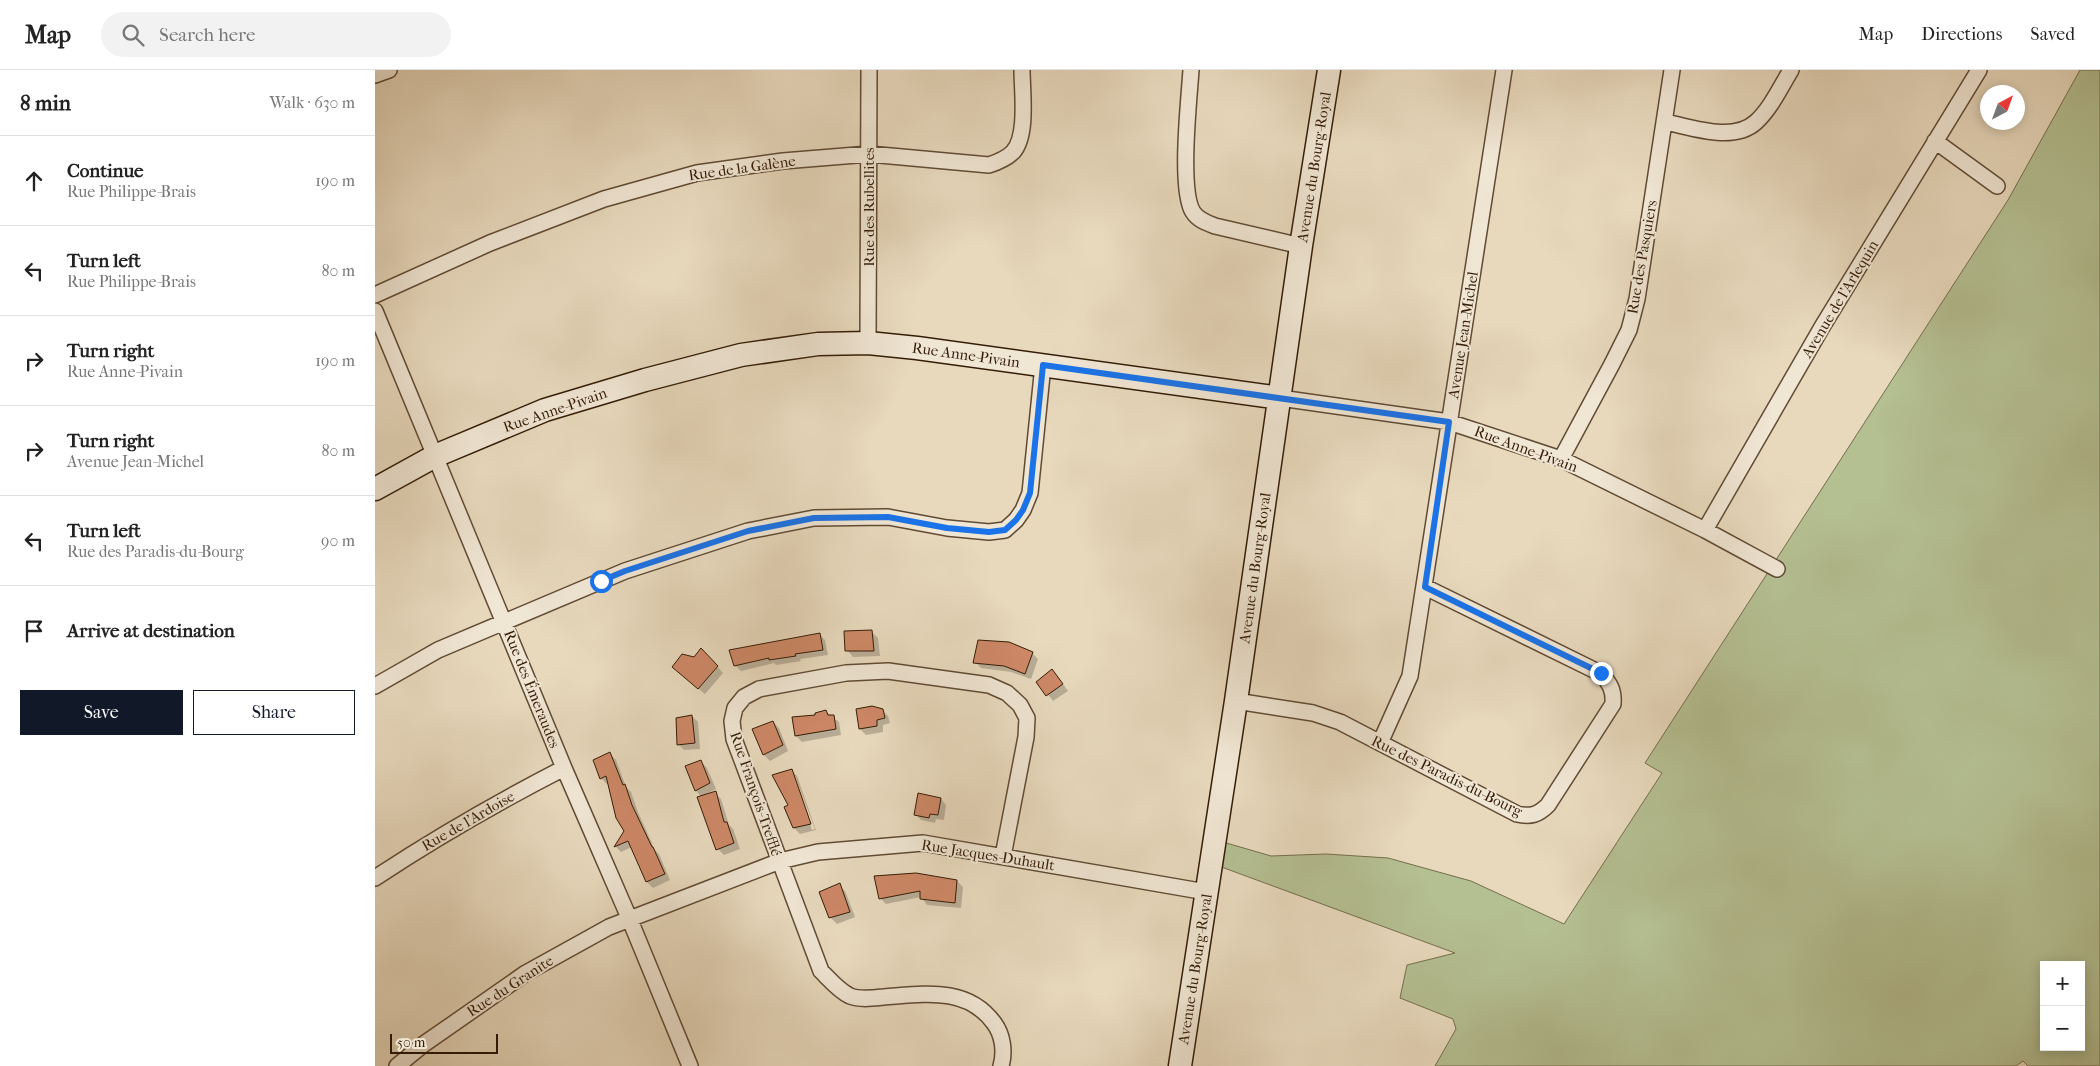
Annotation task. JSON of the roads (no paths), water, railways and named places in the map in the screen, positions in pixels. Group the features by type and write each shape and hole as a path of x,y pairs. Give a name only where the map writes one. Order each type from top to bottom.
{"street":[{"path":"375,75 389,70"},
{"name":"Rue des Rubellites","path":"868,343 869,70"},
{"name":"Rue de la Galène","path":"375,296 490,243 604,199 706,171 783,161 869,154 989,165 1001,161 1014,151 1021,139 1023,70"},
{"path":"1191,70 1185,185 1193,213 1204,222 1215,226 1301,246"},
{"name":"Avenue du Bourg-Royal","path":"1180,1066 1236,701 1301,246 1329,70"},
{"name":"Avenue Jean-Michel","path":"1380,743 1410,676 1503,70"},
{"name":"Rue des Pasquiers","path":"1561,458 1629,330 1637,299 1673,70"},
{"path":"1665,122 1719,132 1740,131 1754,124 1768,108 1791,70"},
{"name":"Avenue de l'Arlequin","path":"1705,530 1817,335 1979,70"},
{"path":"1935,141 1997,186"},
{"name":"Rue des Émeraudes","path":"375,311 690,1066"},
{"name":"Rue Anne-Pivain","path":"375,489 435,456 545,410 664,375 741,355 818,344 868,343 1043,365 1449,422 1561,458 1705,530 1777,569"},
{"path":"375,686 438,650 625,571 748,531 814,518 888,517 947,528 989,532 1005,530 1023,510 1030,493 1043,365"},
{"name":"Rue des Paradis-du-Bourg","path":"1236,701 1313,713 1340,722 1517,814 1527,816 1539,814 1548,805 1613,704 1614,694 1611,684 1601,673 1425,587"},
{"name":"Rue François-Trefflé","path":"1001,1066 1004,1055 999,1029 986,1013 970,1001 951,995 928,994 869,999 851,996 834,984 821,970 734,739 732,721 735,708 744,697 759,689 847,673 888,670 989,685 1007,693 1020,705 1027,718 1026,737 1003,856"},
{"name":"Rue de l'Ardoise","path":"375,878 427,844 497,803 565,768"},
{"name":"Rue Jacques-Duhault","path":"630,920 780,861 819,852 923,843 1206,892"},
{"name":"Rue du Granite","path":"397,1066 424,1044 526,972 609,927 630,920"}]}
